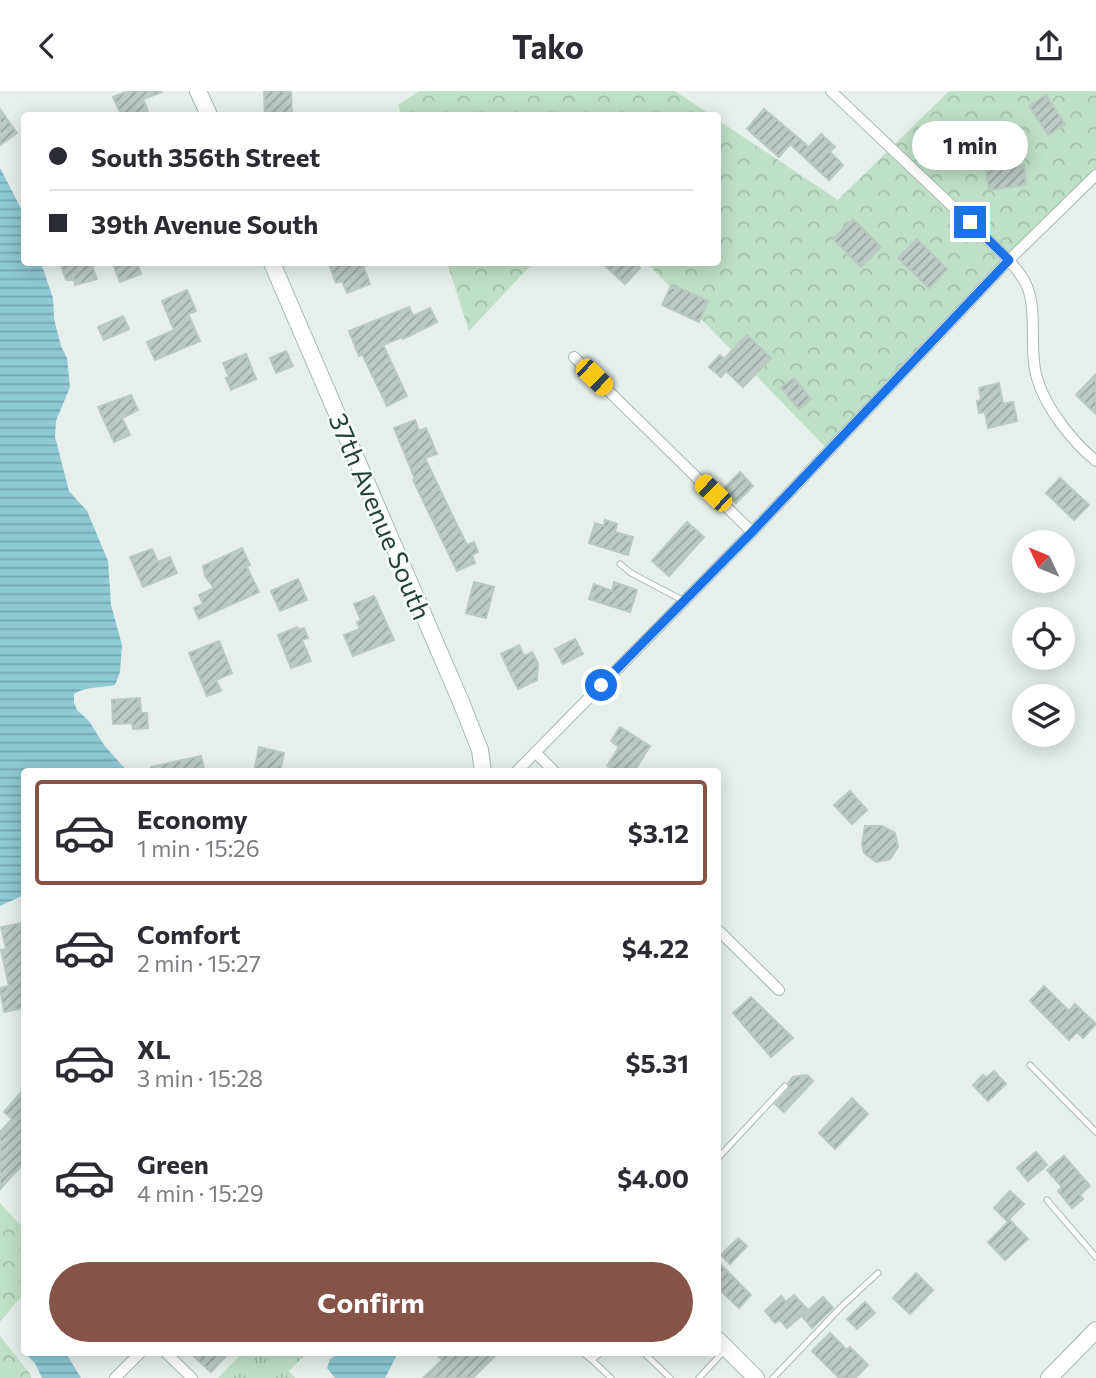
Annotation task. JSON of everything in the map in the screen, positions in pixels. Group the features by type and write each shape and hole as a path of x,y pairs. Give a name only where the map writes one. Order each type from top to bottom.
{"street":[{"path":"198,91 208,112"},
{"path":"831,91 1009,260 1026,282 1037,377 1049,404 1072,437 1096,461"},
{"path":"520,768 752,532 1009,260 1096,175"},
{"name":"37th Avenue South","path":"273,266 461,702 480,750 482,768"},
{"path":"574,357 752,532"},
{"path":"535,752 551,768"},
{"path":"721,933 779,990"},
{"path":"1049,1378 1096,1330"},
{"path":"722,1344 756,1378"},
{"path":"115,1378 137,1356"},
{"path":"169,1356 192,1378"}],"lane":[{"path":"620,564 631,573 684,601"},
{"path":"1030,1065 1096,1132"},
{"path":"721,1155 786,1086"},
{"path":"1046,1200 1096,1257"},
{"path":"773,1378 841,1307 878,1273"},
{"path":"587,1356 611,1378"},
{"path":"592,1360 597,1356"},
{"path":"647,1356 670,1378"},
{"path":"699,1378 714,1356"}],"green space":[{"path":"419,91 675,91 706,112 400,112 398,105"},
{"path":"949,91 1096,91 1096,179 829,451 650,266 721,266 721,122 838,200"},
{"path":"448,266 530,266 469,331"},
{"path":"0,1203 21,1226 21,1297 0,1322"},
{"path":"0,1336 30,1374 31,1378 0,1378"},
{"path":"239,1356 304,1356 289,1371 295,1378 218,1378"}],"water":[{"path":"0,168 21,208 21,266 42,266 53,298 54,319 67,358 70,387 56,421 55,437 69,491 87,511 108,561 111,605 122,645 120,672 115,685 78,691 74,694 74,703 124,768 21,768 21,896 0,906"},
{"path":"28,1356 68,1356 81,1378 42,1378 35,1363"},
{"path":"336,1356 396,1356 385,1378 335,1378 327,1368 330,1359"}],"building":[{"path":"128,91 162,91 143,99 148,111 145,112 120,112 113,97"},
{"path":"264,91 291,91 292,112 265,112"},
{"path":"1046,95 1065,124 1048,135 1029,106"},
{"path":"0,109 17,133 0,145"},
{"path":"764,109 809,147 821,134 835,147 830,152 843,165 829,180 790,144 779,157 747,129"},
{"path":"1024,165 1026,185 989,190 986,170"},
{"path":"853,219 881,247 861,267 833,239"},
{"path":"917,239 947,269 929,288 898,258"},
{"path":"61,266 92,266 97,279 75,285 74,280 66,280"},
{"path":"138,266 141,274 120,282 114,267"},
{"path":"363,266 370,284 347,293 342,281 336,283 330,267"},
{"path":"605,266 640,268 625,284"},
{"path":"670,288 680,288 708,301 699,322 662,305"},
{"path":"187,290 196,311 188,314 200,341 155,360 147,342 174,330 162,301"},
{"path":"409,307 413,316 430,308 437,322 403,339 402,337 383,345 407,396 387,406 362,354 359,356 349,331"},
{"path":"123,316 129,329 104,340 98,327"},
{"path":"747,335 771,358 743,387 726,371 721,377 709,367 720,355 724,359"},
{"path":"286,351 293,366 276,373 270,358"},
{"path":"246,354 256,379 231,390 223,363"},
{"path":"1096,374 1096,414 1076,395"},
{"path":"794,378 811,399 799,409 781,388"},
{"path":"999,383 1003,404 1013,402 1017,421 988,428 985,412 979,413 979,388"},
{"path":"131,395 138,410 122,418 130,435 114,442 98,407"},
{"path":"415,420 419,431 426,428 437,454 425,458 455,521 467,545 474,542 478,552 472,555 475,563 457,571 413,480 415,479 394,428"},
{"path":"740,472 753,486 736,503 723,489"},
{"path":"1060,478 1089,505 1074,520 1046,493"},
{"path":"605,520 617,524 615,532 633,537 628,555 589,543 595,523 604,526"},
{"path":"687,522 704,537 669,576 652,561"},
{"path":"242,548 250,565 247,567 259,592 199,619 194,608 203,604 199,595 214,588 205,576 203,566"},
{"path":"152,549 158,562 170,557 177,573 143,587 130,557"},
{"path":"298,579 307,600 280,611 271,591"},
{"path":"474,582 494,587 486,618 466,613"},
{"path":"614,582 637,590 630,612 589,599 594,584 612,591"},
{"path":"374,596 394,640 353,656 344,635 360,629 357,622 361,620 354,604"},
{"path":"297,627 298,630 304,628 308,638 302,640 311,661 291,668 278,635"},
{"path":"575,639 583,654 563,664 555,649"},
{"path":"219,641 232,673 216,680 221,691 207,696 189,653"},
{"path":"519,645 524,656 532,652 538,663 537,680 518,689 501,654"},
{"path":"140,698 141,713 147,713 148,728 133,729 132,723 113,724 112,700"},
{"path":"620,727 650,746 636,768 610,768 607,766 619,747 611,741"},
{"path":"259,747 284,753 281,768 255,768"},
{"path":"201,756 204,768 151,768"},
{"path":"850,791 867,810 852,824 834,805"},
{"path":"865,826 882,826 895,833 898,847 890,859 876,862 864,853 862,844"},
{"path":"21,923 21,1009 4,1012 0,988 9,986 1,950 6,949 1,927"},
{"path":"1044,986 1069,1011 1075,1004 1096,1024 1083,1038 1077,1032 1069,1040 1030,1001"},
{"path":"751,997 793,1038 771,1057 733,1013"},
{"path":"994,1071 1006,1084 988,1101 973,1085 983,1075 986,1078"},
{"path":"807,1075 813,1081 784,1112 775,1104 789,1089 789,1082 793,1077"},
{"path":"21,1092 21,1166 0,1189 0,1132 12,1119 4,1112"},
{"path":"852,1098 868,1114 835,1149 819,1133"},
{"path":"1036,1152 1047,1165 1028,1181 1017,1168"},
{"path":"1064,1156 1090,1186 1080,1195 1083,1199 1072,1208 1058,1191 1062,1187 1047,1170"},
{"path":"1010,1191 1024,1204 1007,1221 994,1208"},
{"path":"1010,1220 1028,1239 1005,1260 988,1242"},
{"path":"738,1238 747,1246 730,1264 721,1255"},
{"path":"721,1265 751,1295 739,1308 721,1291"},
{"path":"916,1273 933,1290 910,1314 893,1298"},
{"path":"794,1295 808,1310 787,1328 780,1320 775,1323 765,1311 781,1296 786,1302"},
{"path":"823,1297 833,1308 812,1328 802,1316"},
{"path":"865,1302 875,1313 857,1329 847,1319"},
{"path":"830,1333 847,1350 850,1347 868,1365 855,1378 839,1378 812,1351"},
{"path":"193,1356 226,1356 211,1372"},
{"path":"438,1356 495,1356 473,1378 423,1378 442,1360"}],"route":[{"path":"601,685 752,532 1009,260 970,222"}]}
